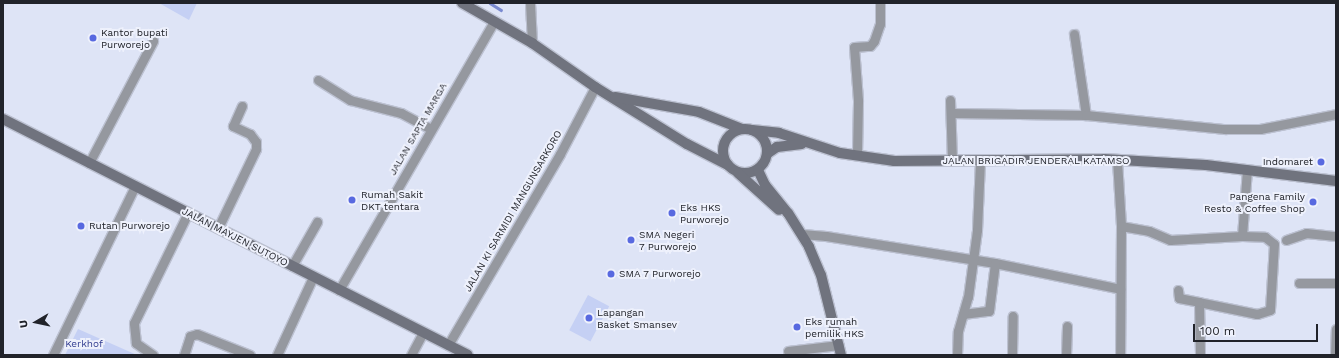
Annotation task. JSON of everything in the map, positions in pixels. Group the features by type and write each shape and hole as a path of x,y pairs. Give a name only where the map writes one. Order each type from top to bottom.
{"main road":[{"path":"462,3 532,43 595,87 702,153 728,165 738,172 794,223"},
{"path":"611,96 699,112 747,130 764,139 768,154 766,161 758,170 744,174 738,172"},
{"name":"JALAN MAYJEN SUTOYO","path":"3,119 468,355"},
{"path":"728,165 724,158 725,143 735,132 747,130 779,133 808,144"},
{"path":"768,154 777,147 808,144"},
{"name":"JALAN BRIGADIR JENDERAL KATAMSO","path":"808,144 894,161 1117,160 1247,169 1336,181"},
{"path":"758,170 769,190 802,234 821,275 840,350"}],"street":[{"path":"530,3 532,43"},
{"path":"857,154 858,100 854,47 870,46 874,41 880,24 880,3"},
{"name":"JALAN SAPTA MARGA","path":"339,290 494,21"},
{"path":"1074,34 1086,115"},
{"path":"89,163 153,41"},
{"path":"318,80 350,100 402,113 431,129"},
{"name":"JALAN KI SARMIDI MANGUNSARKORO","path":"448,345 560,154 595,87"},
{"path":"950,100 952,161"},
{"path":"218,228 256,149 256,142 250,134 233,126 242,106"},
{"path":"951,113 1086,115 1225,128 1260,129 1336,114"},
{"path":"1117,160 1121,226 1120,355"},
{"path":"957,355 958,330 964,314 974,259 980,161"},
{"path":"1242,236 1247,169"},
{"path":"53,355 135,186"},
{"path":"153,355 136,343 134,323 188,213"},
{"path":"292,266 316,222"},
{"path":"1121,226 1149,231 1170,240 1242,236 1265,237 1274,244 1270,310 1257,314 1180,298 1178,290"},
{"path":"1286,240 1306,233 1336,236"},
{"path":"802,234 826,236 974,259 1120,289"},
{"path":"964,314 989,311 995,263"},
{"path":"277,355 313,277"},
{"path":"1299,283 1336,283"},
{"path":"1199,302 1200,355"},
{"path":"1012,355 1013,316"},
{"path":"1066,355 1067,326"},
{"path":"1335,355 1336,329"},
{"path":"412,355 423,332"},
{"path":"184,355 190,336 197,334 250,355"},
{"path":"788,351 840,350"}],"green space":[{"path":"159,3 197,3 189,20"},
{"name":"Lapangan Basket Smansev","path":"588,295 609,306 590,342 569,330"},
{"name":"Kerkhof","path":"78,329 137,355 65,355"}],"waterway":[{"path":"490,3 501,10"}],"place":[{"name":"Kantor bupati Purworejo","path":"93,38"},
{"name":"Indomaret","path":"1321,162"},
{"name":"Rumah Sakit DKT tentara","path":"352,200"},
{"name":"Pangena Family Resto & Coffee Shop","path":"1313,202"},
{"name":"Eks HKS Purworejo","path":"672,213"},
{"name":"Rutan Purworejo","path":"81,226"},
{"name":"SMA Negeri 7 Purworejo","path":"631,240"},
{"name":"SMA 7 Purworejo","path":"611,274"},
{"name":"Lapangan Basket Smansev","path":"589,318"},
{"name":"Eks rumah pemilik HKS","path":"797,327"}]}
